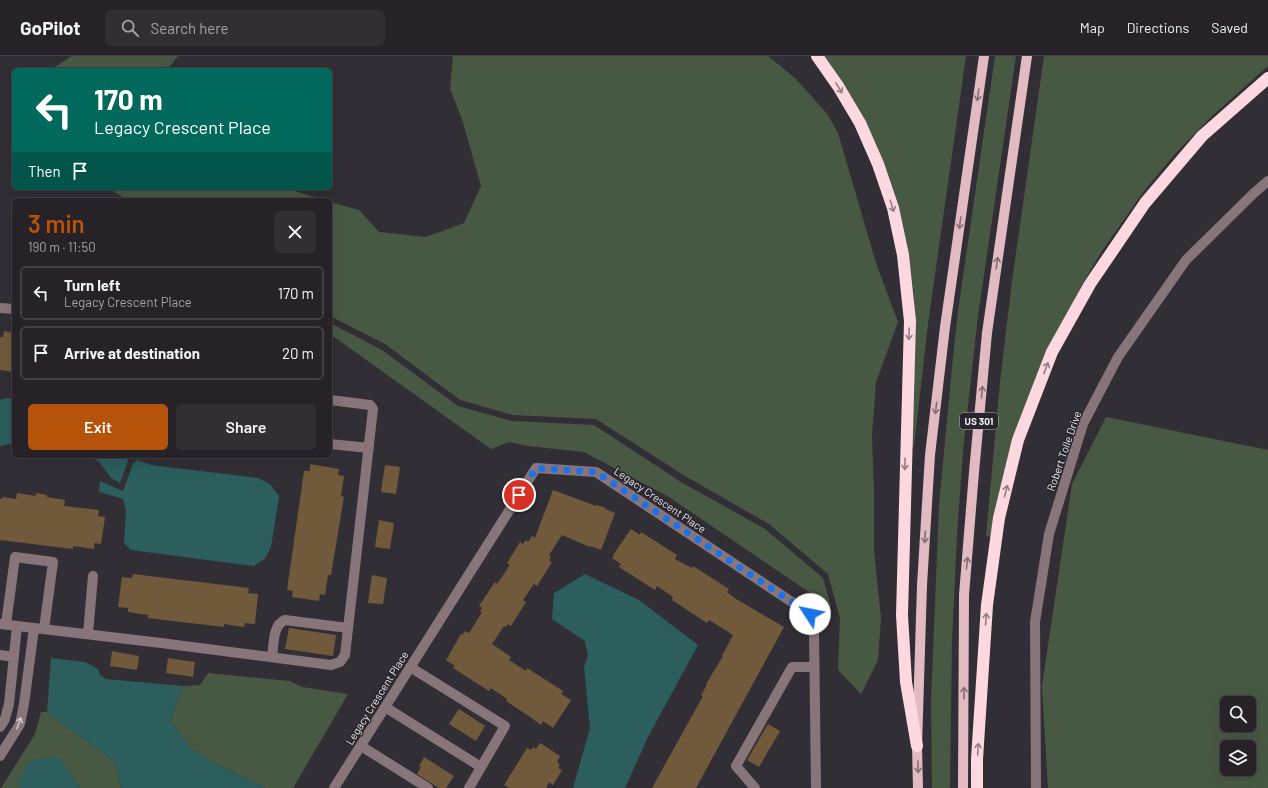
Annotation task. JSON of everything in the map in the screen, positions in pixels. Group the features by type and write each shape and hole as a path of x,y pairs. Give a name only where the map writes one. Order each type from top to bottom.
{"highway":[{"path":"816,56 838,86 860,123 878,164 893,208 904,255 910,321 902,615 906,682 917,746"},
{"path":"977,788 977,759 987,605 999,518 1018,440 1052,352 1090,284 1145,203 1202,136 1268,78"}],"main road":[{"path":"918,788 917,746 922,585 930,455 945,327 984,56"},
{"name":"US 301","path":"963,788 964,595 976,457 987,333 1027,56"}],"street":[{"name":"Robert Tolle Drive","path":"1036,788 1035,622 1049,534 1083,424 1118,357 1186,260 1268,181"},
{"path":"0,308 12,310"},
{"path":"44,629 53,562 15,557 3,624 331,665 340,662 345,655 373,409 370,405 332,400"},
{"path":"332,444 369,448"},
{"name":"Legacy Crescent Place","path":"334,788 536,468 596,472 810,614 814,631 816,788"},
{"path":"88,634 94,576"},
{"path":"272,657 276,630 278,625 285,620 348,628"},
{"path":"0,727 5,719 9,704 17,626"},
{"path":"0,756 20,724 34,628"},
{"path":"0,655 14,657"},
{"path":"410,667 505,726 469,788"},
{"path":"755,788 736,766 792,667 814,667"},
{"path":"385,707 482,767"},
{"path":"361,746 428,788"}],"shaded area":[{"path":"72,56 178,56 169,68 53,68"},
{"path":"453,56 768,56 796,79 828,115 838,133 876,263 898,322 876,382 872,435 874,551 881,618 878,660 861,694 838,670 840,618 828,574 769,524 685,476 596,419 513,415 460,400 385,344 332,317 332,203 359,210 379,232 426,237 464,223 481,186 462,119 450,89"},
{"path":"823,56 966,56 928,324 914,446 911,449 915,343 914,296 909,258 901,219 894,192 880,154"},
{"path":"995,56 1016,56 978,316 963,451 952,641 950,788 932,788 931,701 939,505 958,311"},
{"path":"1044,56 1268,56 1268,66 1211,117 1176,153 1144,191 1102,251 1084,281 1040,369 990,537 986,536 1000,382 1012,281"},
{"path":"111,190 292,190 318,198 124,198"},
{"path":"332,324 382,350 458,406 512,421 594,425 681,482 765,529 823,578 831,607 669,497 584,452 528,446 509,442 491,449 332,335"},
{"path":"6,398 12,399 12,443 0,446 0,400"},
{"path":"1106,417 1268,450 1268,788 1048,788 1042,686 1072,484"},
{"path":"93,458 126,458 128,461 120,483 111,478 99,462"},
{"path":"137,460 151,465 258,478 270,484 279,496 271,547 265,559 253,566 131,550 124,543 126,510 123,499 99,492 100,481 123,491 133,464"},
{"path":"585,574 639,600 698,645 648,737 625,788 573,788 590,728 584,667 588,656 585,641 552,619 554,593"},
{"path":"51,658 85,662 98,669 100,675 106,679 183,686 170,720 191,749 219,765 266,788 121,788 115,762 47,712"},
{"path":"208,673 290,681 302,687 348,694 293,788 266,788 219,765 191,749 170,720 183,686 200,685"},
{"path":"41,712 47,712 115,762 121,788 80,788 60,758 40,758 32,762 24,773 20,779 19,788 1,788 35,734"},
{"path":"40,758 60,758 80,788 19,788 19,780 30,762"}],"building":[{"path":"4,331 12,333 12,372 0,370 0,337 3,337"},
{"path":"310,464 339,469 338,475 344,476 341,496 344,497 331,575 328,575 325,595 320,594 319,601 292,597 293,591 287,590 304,471 310,471"},
{"path":"385,465 400,467 396,494 381,492"},
{"path":"553,490 596,506 606,508 605,509 615,513 601,550 562,535 549,555 551,556 549,560 552,562 537,586 534,584 523,600 526,602 511,626 508,624 506,627 504,626 492,644 511,657 509,660 526,671 527,668 563,691 561,694 571,700 553,728 543,721 541,725 506,701 507,699 491,688 489,691 453,668 455,666 446,660 461,634 462,635 465,631 469,633 482,612 480,611 482,608 479,606 495,582 497,584 510,565 507,563 520,542 523,544 526,540 528,542 532,536 535,538"},
{"path":"17,493 36,496 36,493 47,495 47,497 65,500 64,506 99,510 98,516 105,517 101,544 94,543 94,549 73,546 73,549 0,540 0,499 2,499 2,497 16,499"},
{"path":"379,520 394,523 390,549 375,547"},
{"path":"631,529 640,535 641,532 677,555 675,559 692,568 693,566 729,589 727,592 736,599 784,627 696,788 652,788 703,696 701,695 707,685 706,684 723,656 733,635 709,620 707,623 672,600 673,597 657,586 655,590 619,567 621,564 612,558"},
{"path":"133,574 249,588 248,593 258,594 255,624 245,623 244,627 224,624 224,627 148,618 148,615 128,612 128,608 118,607 122,577 132,578"},
{"path":"372,575 387,578 383,604 368,603"},
{"path":"289,628 336,635 333,656 285,649"},
{"path":"112,651 139,656 137,670 110,666"},
{"path":"168,658 195,662 193,677 166,673"},
{"path":"459,709 485,726 476,741 449,724"},
{"path":"768,724 780,731 759,767 747,760"},
{"path":"540,743 560,756 557,762 560,765 558,768 562,770 553,785 549,782 546,788 509,788 504,785 527,748 531,750 533,747 536,749"},
{"path":"424,757 454,776 446,788 439,788 417,774"}],"route":[{"path":"519,495 536,468 596,472 810,614"}]}
